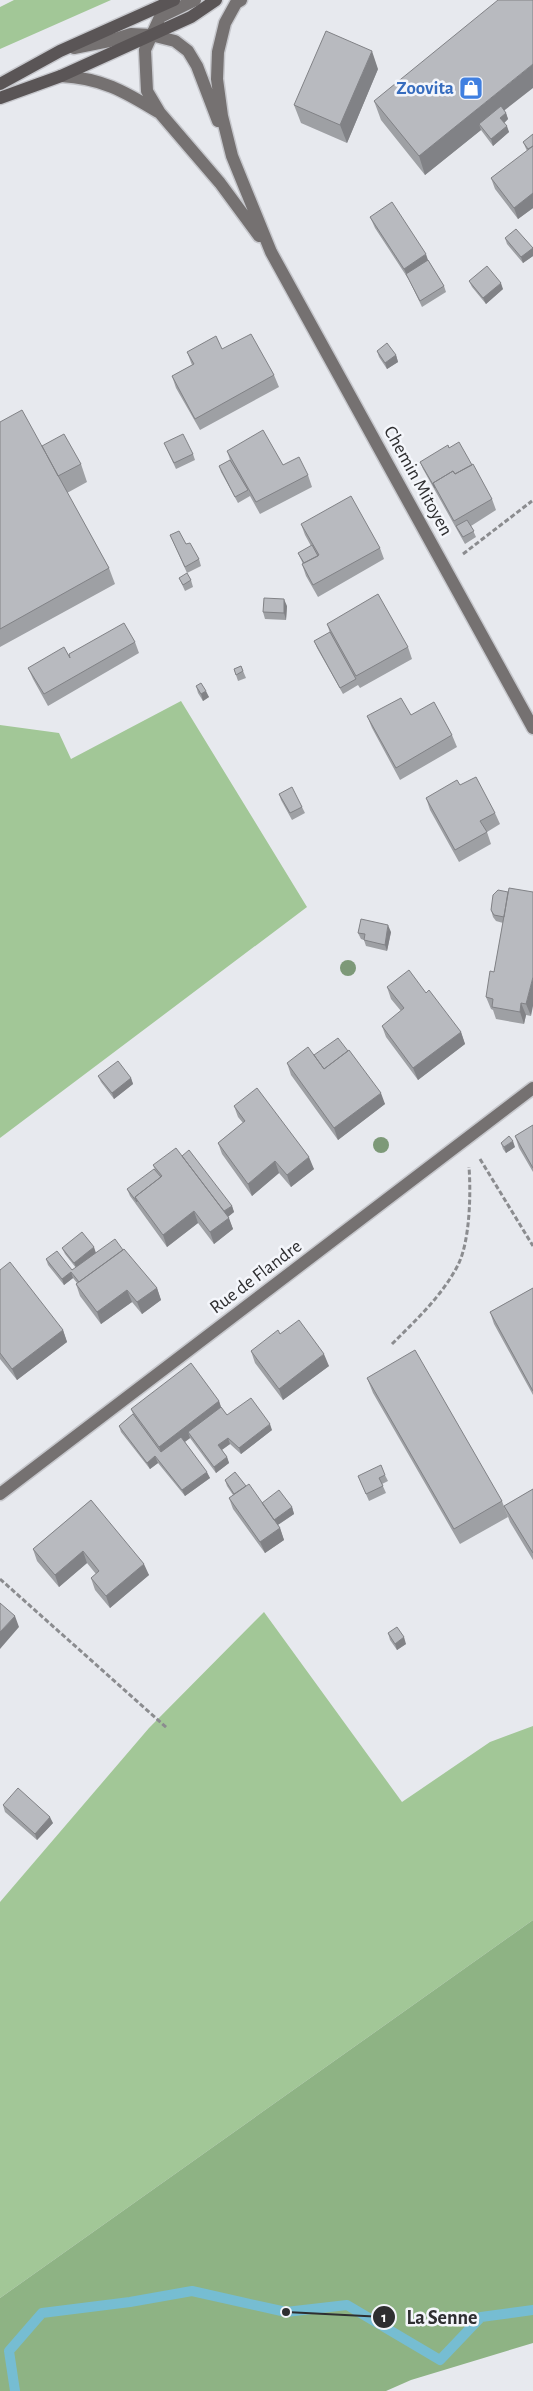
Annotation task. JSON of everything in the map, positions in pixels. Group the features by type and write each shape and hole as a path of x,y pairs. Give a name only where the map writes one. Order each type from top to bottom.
{"main road":[{"path":"0,84 60,51 174,0"},
{"path":"0,98 61,76 191,17 216,0"}],"street":[{"path":"195,0 160,17 145,50 147,91 160,113 220,183 271,252"},
{"path":"232,156 221,106 218,52 225,23 236,3 240,0"},
{"path":"60,51 109,41 131,34 151,35 175,41 188,51 197,66 271,252"},
{"path":"61,76 82,77 108,84 121,89 160,113"},
{"name":"Chemin Mitoyen","path":"271,252 533,728"},
{"name":"Rue de Flandre","path":"0,1494 533,1088"}],"path":[{"path":"444,567 532,501"},
{"path":"468,1139 533,1246"},
{"path":"392,1344 440,1293 459,1264 466,1233 471,1192 468,1139"},
{"path":"0,1579 167,1728"}],"green space":[{"path":"14,0 111,0 0,49 0,7"},
{"path":"181,701 307,907 0,1138 0,725 59,733 71,759"},
{"path":"264,1612 402,1802 490,1742 533,1726 533,1920 0,2298 0,1902 149,1728"},
{"path":"533,1920 533,2343 411,2380 386,2391 0,2391 0,2298"}],"building":[{"path":"498,0 533,0 533,64 419,156 374,101"},
{"path":"326,31 372,51 340,125 294,105"},
{"path":"501,106 506,113 500,118 507,126 491,139 479,124"},
{"path":"533,134 533,146 528,149 523,142"},
{"path":"533,146 533,193 514,208 491,178"},
{"path":"392,202 426,254 404,269 370,217"},
{"path":"516,229 533,248 521,257 505,238"},
{"path":"428,260 444,286 420,301 406,274"},
{"path":"487,266 501,283 483,298 469,281"},
{"path":"251,334 274,375 195,419 172,376 194,364 187,352 216,336 222,349"},
{"path":"387,343 396,355 385,363 377,351"},
{"path":"22,410 109,568 0,629 0,422"},
{"path":"263,430 283,465 299,457 308,475 256,502 227,451"},
{"path":"64,434 81,464 58,476 42,446"},
{"path":"183,434 193,454 174,463 164,443"},
{"path":"459,442 472,465 455,474 453,471 433,483 435,488 420,462 448,445 449,448"},
{"path":"230,460 248,490 235,497 219,466"},
{"path":"473,464 492,499 454,521 433,483 453,471 455,474"},
{"path":"351,496 380,548 313,585 302,564 319,555 301,524"},
{"path":"467,520 474,531 463,537 456,526"},
{"path":"179,531 186,544 190,543 199,559 185,567 170,535"},
{"path":"312,545 318,556 304,563 298,553"},
{"path":"187,573 191,580 183,585 179,578"},
{"path":"378,594 408,647 356,676 327,624"},
{"path":"264,598 284,599 284,613 263,612"},
{"path":"124,623 135,642 44,694 28,668 64,647 70,658 69,654"},
{"path":"330,632 356,679 340,688 314,641"},
{"path":"241,666 243,671 236,675 234,669"},
{"path":"201,683 206,691 201,694 196,686"},
{"path":"401,698 411,715 434,702 452,735 396,768 367,716"},
{"path":"476,777 495,813 480,821 487,832 455,850 426,798 457,780 460,785"},
{"path":"292,787 302,807 290,813 279,794"},
{"path":"509,888 533,892 533,977 526,1004 521,1003 520,1012 492,1007 493,999 486,997 490,971 494,972"},
{"path":"498,890 508,892 504,917 494,915 491,910 493,895"},
{"path":"361,919 388,925 385,945 364,940 365,934 358,933"},
{"path":"409,970 426,993 429,990 461,1032 413,1068 382,1026 404,1008 387,987"},
{"path":"338,1038 348,1051 324,1069 314,1055"},
{"path":"308,1047 324,1069 349,1050 381,1093 334,1128 287,1063"},
{"path":"118,1061 131,1078 112,1093 98,1076"},
{"path":"257,1088 309,1157 287,1175 275,1161 248,1184 218,1143 245,1121 234,1106"},
{"path":"533,1125 533,1168 515,1136"},
{"path":"509,1136 513,1141 504,1147 501,1143"},
{"path":"176,1148 229,1218 210,1232 194,1211 163,1235 135,1197 162,1176 153,1165"},
{"path":"189,1150 232,1206 224,1211 182,1156"},
{"path":"154,1169 161,1177 135,1197 137,1202 127,1189"},
{"path":"82,1232 94,1247 74,1263 62,1248"},
{"path":"115,1239 123,1250 79,1282 71,1272 62,1279 46,1259 57,1251 72,1270"},
{"path":"124,1249 157,1288 137,1302 127,1290 97,1312 76,1284"},
{"path":"10,1262 63,1330 12,1369 0,1353 0,1270"},
{"path":"533,1288 533,1391 490,1312"},
{"path":"299,1320 324,1354 279,1389 251,1351 278,1330 280,1334"},
{"path":"415,1350 502,1501 454,1529 367,1378"},
{"path":"191,1363 219,1401 159,1447 131,1409"},
{"path":"251,1398 270,1424 239,1448 228,1438 218,1445 227,1457 214,1467 188,1432 221,1407 227,1415"},
{"path":"133,1414 161,1452 181,1437 207,1472 182,1490 155,1456 147,1463 119,1426"},
{"path":"381,1465 385,1475 379,1478 383,1486 366,1494 358,1476"},
{"path":"235,1472 246,1486 234,1494 225,1480"},
{"path":"249,1484 280,1528 260,1542 229,1498"},
{"path":"533,1489 533,1553 504,1506"},
{"path":"279,1490 292,1507 274,1520 262,1503"},
{"path":"91,1500 144,1564 106,1596 91,1578 99,1571 83,1551 55,1575 33,1549"},
{"path":"0,1603 15,1616 0,1632"},
{"path":"397,1627 404,1637 395,1644 388,1633"},
{"path":"18,1788 50,1817 35,1834 3,1805"}],"waterway":[{"path":"15,2391 9,2351 42,2313 130,2302 192,2291 286,2312 347,2305 440,2360 481,2317 533,2310"}],"place":[{"name":"Zoovita","path":"471,88"},
{"name":"La Senne","path":"286,2312"}]}
